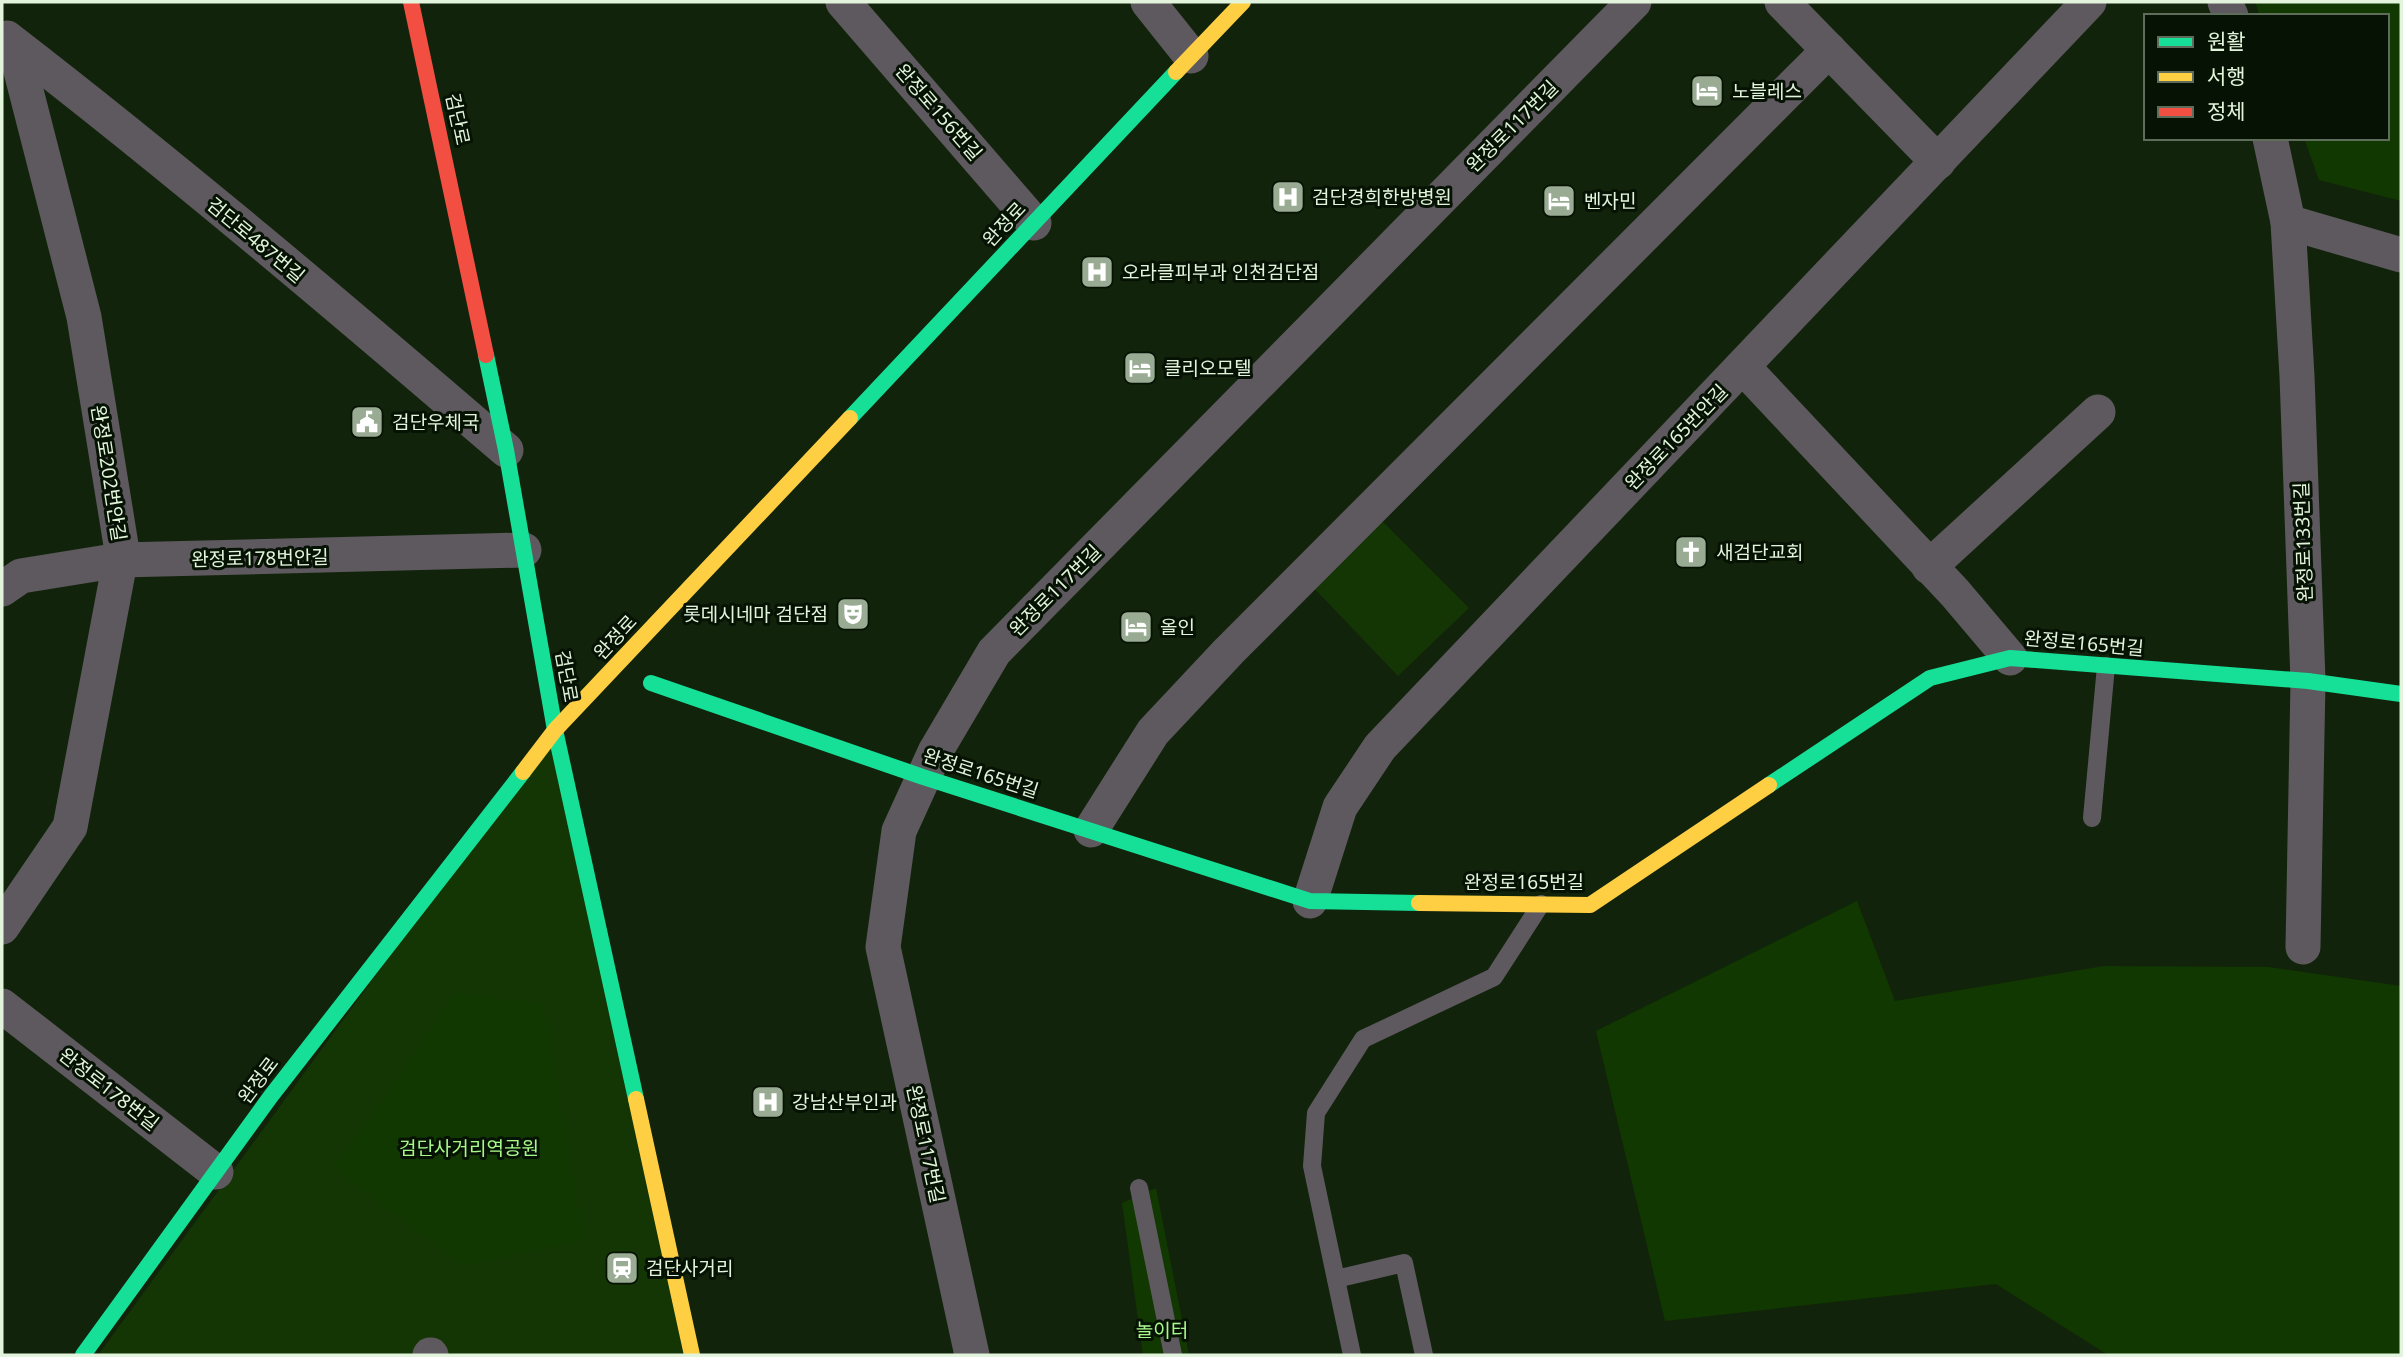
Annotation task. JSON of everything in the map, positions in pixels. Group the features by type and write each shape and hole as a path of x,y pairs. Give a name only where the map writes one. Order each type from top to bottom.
{"main road":[{"name":"검단로","path":"411,2 506,450 555,730 692,1355"},
{"name":"완정로","path":"83,1355 280,1085 555,730 1243,2"},
{"name":"완정로165번길","path":"652,682 923,776 1310,901 1590,905 1930,678 2010,658 2308,681 2401,694"}],"street":[{"name":"완정로156번길","path":"843,2 1034,223"},
{"path":"1148,2 1191,57"},
{"name":"완정로117번길","path":"972,1355 883,947 899,831 923,776 994,652 1634,2"},
{"path":"1782,2 1938,162"},
{"name":"완정로165번안길","path":"1310,901 1340,807 1380,747 2089,2"},
{"name":"검단로487번길","path":"8,39 67,84 506,450"},
{"name":"완정로202번안길","path":"2,927 70,827 122,551 84,317 8,39"},
{"path":"1091,830 1153,732 1230,651 1829,50"},
{"name":"완정로133번길","path":"2270,140 2288,222 2297,376 2308,681 2304,947"},
{"path":"2288,222 2401,255"},
{"path":"1743,367 1955,593 2010,658"},
{"path":"1929,567 2098,412"},
{"name":"완정로178번안길","path":"2,589 21,576 120,561 524,550"},
{"name":"완정로178번길","path":"2,1006 216,1172"}],"lane":[{"path":"2092,818 2106,666"},
{"path":"1352,1355 1312,1166 1316,1112 1363,1039 1494,977 1541,904"},
{"path":"1139,1188 1174,1355"},
{"path":"1336,1279 1404,1263 1424,1355"}],"shaded area":[{"path":"1379,518 1469,608 1398,676 1312,586"},
{"path":"555,730 689,1355 98,1355"}],"green space":[{"path":"2255,2 2401,2 2401,201 2319,180 2305,140 2389,140 2389,14 2259,14"},
{"path":"1857,901 1895,1001 2104,966 2268,967 2401,986 2401,1355 2108,1355 1996,1284 1665,1321 1596,1031"},
{"name":"검단사거리역공원","path":"454,993 544,1004 584,1240 463,1266 334,1169"},
{"name":"놀이터","path":"1156,1188 1189,1355 1143,1355 1122,1203"}],"traffic: fast":[{"path":"850,418 1176,72"},
{"path":"486,355 506,450 555,730 636,1099"},
{"path":"1769,785 1930,678 2010,658 2308,681 2401,694"},
{"path":"651,683 923,777 1310,901 1419,903"},
{"path":"83,1355 271,1096 523,772"}],"traffic: slow":[{"path":"1176,72 1243,2"},
{"path":"523,772 555,730 850,418"},
{"path":"1419,903 1590,905 1769,785"},
{"path":"636,1099 692,1355"}],"traffic: jam":[{"path":"411,2 486,355"}],"place":[{"name":"노블레스","path":"1707,91"},
{"name":"검단경희한방병원","path":"1288,197"},
{"name":"벤자민","path":"1559,201"},
{"name":"오라클피부과 인천검단점","path":"1097,272"},
{"name":"클리오모텔","path":"1140,368"},
{"name":"검단우체국","path":"367,422"},
{"name":"새검단교회","path":"1691,552"},
{"name":"롯데시네마 검단점","path":"853,614"},
{"name":"올인","path":"1136,627"},
{"name":"강남산부인과","path":"768,1102"},
{"name":"검단사거리","path":"622,1268"}]}
